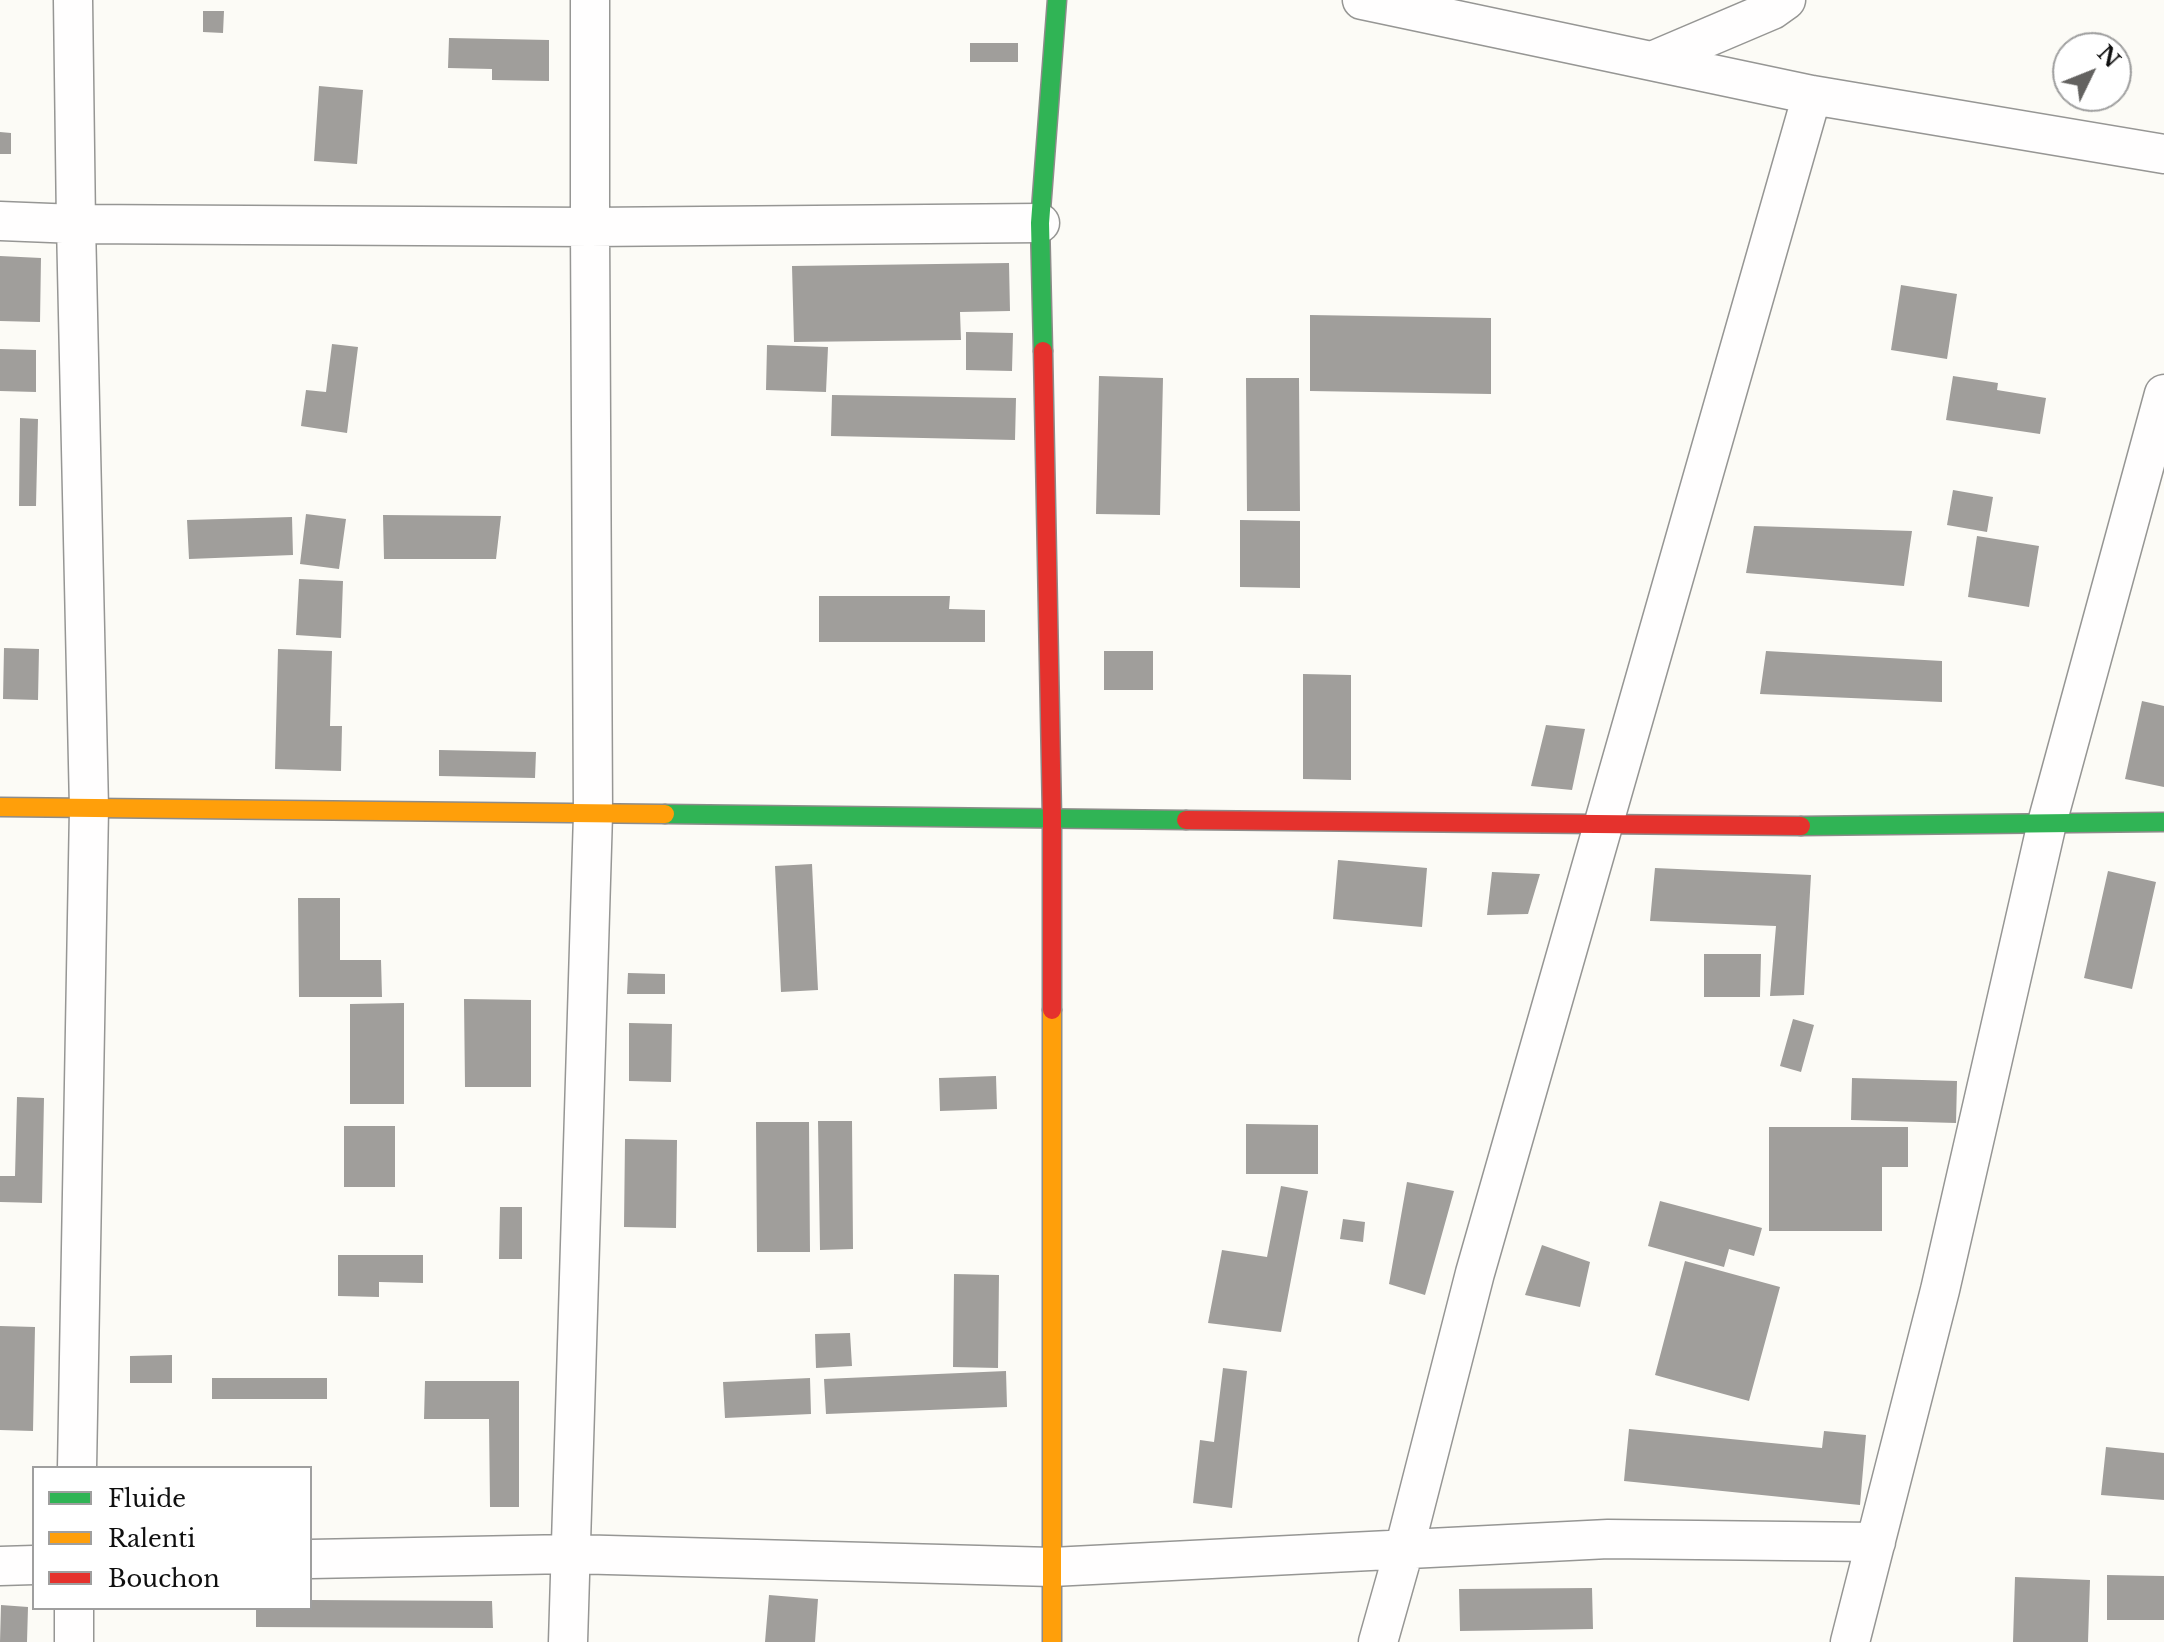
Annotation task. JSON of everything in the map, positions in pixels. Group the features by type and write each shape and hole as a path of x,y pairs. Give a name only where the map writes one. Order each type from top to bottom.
{"street":[{"path":"73,0 89,808 77,1466"},
{"path":"568,1642 593,814 590,0"},
{"path":"1052,1642 1052,818 1040,223 1057,0"},
{"path":"1362,0 1812,95 2164,154"},
{"path":"1652,61 1772,10 1786,0"},
{"path":"1378,1642 1475,1273 1812,95"},
{"path":"0,221 590,227 1040,223"},
{"path":"1850,1642 1940,1290 2047,823 2164,394"},
{"path":"0,807 1604,825 2164,822"},
{"path":"312,1559 571,1554 1052,1567 1608,1539 1876,1542"},
{"path":"0,1566 32,1565"},
{"path":"74,1610 74,1642"}],"building":[{"path":"203,11 224,11 223,33 203,32"},
{"path":"449,38 549,40 549,81 492,80 492,69 448,68"},
{"path":"970,43 1018,43 1018,62 970,62"},
{"path":"319,86 363,90 357,164 314,161"},
{"path":"0,132 11,133 11,154 0,154"},
{"path":"0,256 41,258 40,322 0,321"},
{"path":"1009,263 1010,311 960,312 961,340 794,342 792,266"},
{"path":"1901,285 1957,294 1947,359 1891,350"},
{"path":"1310,315 1491,318 1491,394 1310,391"},
{"path":"966,332 1013,333 1012,371 966,370"},
{"path":"332,344 358,347 347,433 301,426 306,390 326,392"},
{"path":"767,345 828,347 826,392 766,390"},
{"path":"0,349 36,350 36,392 0,391"},
{"path":"1099,376 1163,378 1160,515 1096,514"},
{"path":"1953,376 1998,383 1997,390 2046,398 2040,434 1946,420"},
{"path":"1246,378 1299,378 1300,511 1247,511"},
{"path":"832,395 1016,398 1015,440 831,436"},
{"path":"20,418 38,419 36,506 19,506"},
{"path":"1953,490 1993,497 1987,532 1947,525"},
{"path":"306,514 346,519 339,569 300,564"},
{"path":"383,515 501,516 496,559 384,559"},
{"path":"292,517 293,555 189,559 187,520"},
{"path":"1240,520 1300,521 1300,588 1240,587"},
{"path":"1754,526 1912,531 1904,586 1746,573"},
{"path":"1977,536 2039,546 2029,607 1968,597"},
{"path":"299,579 343,581 341,638 296,635"},
{"path":"819,596 950,596 949,609 985,610 985,642 819,642"},
{"path":"4,648 39,649 38,700 3,699"},
{"path":"278,649 332,651 330,726 342,726 341,771 275,769"},
{"path":"1104,651 1153,651 1153,690 1104,690"},
{"path":"1766,651 1942,661 1942,702 1760,694"},
{"path":"1303,674 1351,675 1351,780 1303,779"},
{"path":"2142,701 2164,706 2164,787 2125,779"},
{"path":"1546,725 1585,729 1572,790 1531,786"},
{"path":"439,750 536,752 535,778 439,776"},
{"path":"1338,860 1427,868 1422,927 1333,919"},
{"path":"812,864 818,990 781,992 775,866"},
{"path":"1655,868 1811,875 1804,995 1770,996 1776,926 1650,921"},
{"path":"2108,871 2156,882 2132,989 2084,978"},
{"path":"1492,872 1540,874 1528,914 1487,915"},
{"path":"298,898 340,898 340,960 381,960 382,997 299,997"},
{"path":"1704,954 1761,954 1760,997 1704,997"},
{"path":"628,973 665,974 665,994 627,994"},
{"path":"464,999 531,1000 531,1087 465,1087"},
{"path":"404,1003 404,1104 350,1104 350,1004"},
{"path":"1793,1019 1814,1025 1801,1072 1780,1066"},
{"path":"629,1023 672,1024 671,1082 629,1081"},
{"path":"996,1076 997,1109 940,1111 939,1078"},
{"path":"1852,1078 1957,1081 1956,1123 1851,1120"},
{"path":"17,1097 44,1098 42,1203 0,1202 0,1176 15,1176"},
{"path":"818,1121 852,1121 853,1249 820,1250"},
{"path":"756,1122 809,1122 810,1252 757,1252"},
{"path":"1246,1124 1318,1125 1318,1174 1246,1174"},
{"path":"344,1126 395,1126 395,1187 344,1187"},
{"path":"1769,1127 1908,1127 1908,1167 1882,1167 1882,1231 1769,1231"},
{"path":"625,1139 677,1140 676,1228 624,1227"},
{"path":"1407,1182 1454,1191 1425,1295 1389,1284"},
{"path":"1281,1186 1308,1191 1281,1332 1208,1323 1222,1250 1267,1257"},
{"path":"1660,1201 1762,1228 1754,1256 1729,1249 1724,1267 1648,1246"},
{"path":"500,1207 522,1207 522,1259 499,1259"},
{"path":"1343,1219 1365,1222 1363,1242 1340,1239"},
{"path":"1542,1245 1590,1262 1580,1307 1525,1295"},
{"path":"338,1255 423,1255 423,1283 379,1282 379,1297 338,1296"},
{"path":"1685,1261 1780,1287 1749,1401 1655,1375"},
{"path":"954,1274 999,1275 998,1368 953,1367"},
{"path":"0,1326 35,1327 33,1431 0,1430"},
{"path":"850,1333 852,1366 816,1368 815,1334"},
{"path":"172,1355 172,1383 130,1383 130,1356"},
{"path":"1223,1368 1247,1371 1232,1508 1193,1503 1200,1440 1214,1442"},
{"path":"1006,1371 1007,1407 826,1414 824,1379"},
{"path":"212,1378 327,1378 327,1399 212,1399"},
{"path":"810,1378 811,1414 725,1418 723,1382"},
{"path":"425,1381 519,1381 519,1507 490,1507 489,1419 424,1419"},
{"path":"1629,1429 1822,1448 1824,1431 1866,1435 1860,1505 1624,1481"},
{"path":"2106,1447 2164,1453 2164,1500 2101,1495"},
{"path":"2107,1575 2164,1576 2164,1620 2107,1620"},
{"path":"2015,1577 2090,1580 2088,1642 2013,1642"},
{"path":"1592,1588 1593,1629 1460,1631 1459,1589"},
{"path":"769,1595 818,1599 815,1642 765,1642"},
{"path":"312,1600 492,1601 493,1628 256,1627 256,1610 312,1610"},
{"path":"1,1605 28,1607 27,1642 0,1642"}],"traffic: fast":[{"path":"1043,351 1040,223 1057,0"},
{"path":"665,814 1186,820"},
{"path":"1801,826 2164,822"}],"traffic: slow":[{"path":"0,807 665,814"},
{"path":"1052,1010 1052,1642"}],"traffic: jam":[{"path":"1043,351 1052,818 1052,1010"},
{"path":"1186,820 1801,826"}]}
